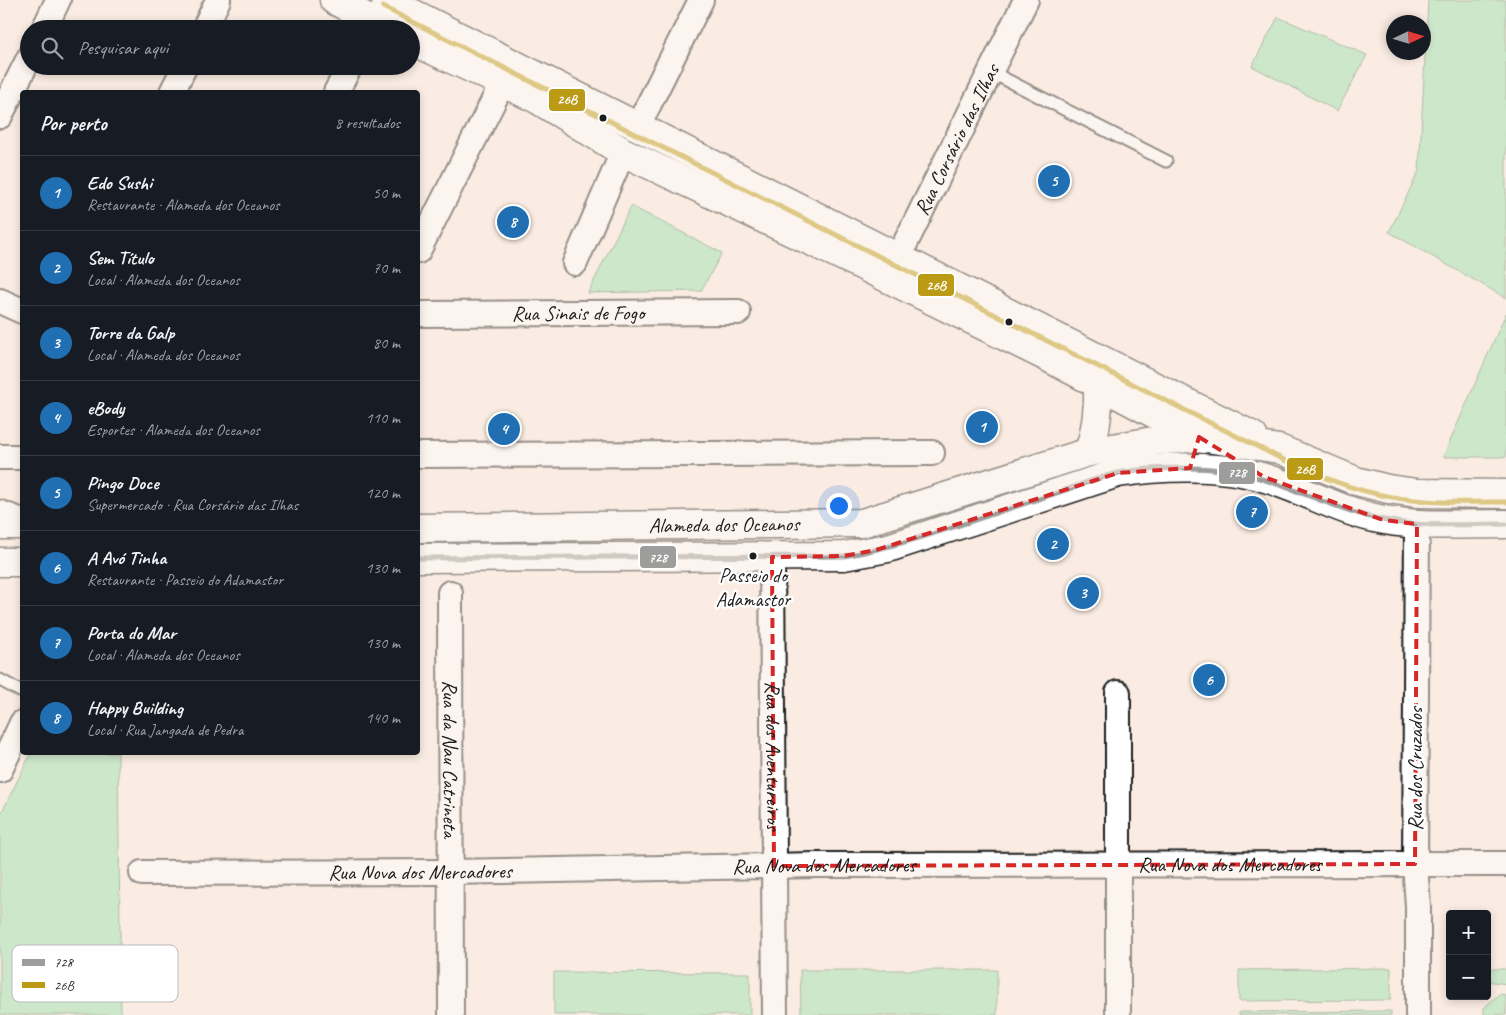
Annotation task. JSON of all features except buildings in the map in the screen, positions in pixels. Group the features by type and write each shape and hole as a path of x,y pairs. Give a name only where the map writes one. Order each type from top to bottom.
{"main road":[{"path":"334,0 380,16"},
{"path":"420,33 638,126 1098,383 1199,437"},
{"path":"420,44 537,99 623,152 894,268 1279,449"},
{"path":"1089,452 1096,430 1099,406 1098,383"},
{"path":"1190,468 1199,437 1198,410"},
{"name":"Alameda dos Oceanos","path":"1199,437 1264,477 1383,520 1417,524 1506,524"},
{"name":"Alameda dos Oceanos","path":"420,528 862,522 1089,452 1199,437 1279,449 1356,481 1388,489 1417,493 1506,494"},
{"name":"Alameda dos Oceanos","path":"420,558 844,556 876,550 1118,473 1156,467 1190,468 1264,477"},
{"path":"0,525 20,525"},
{"path":"0,562 20,562"}],"street":[{"path":"48,20 58,0"},
{"path":"208,20 218,0"},
{"path":"638,126 701,0"},
{"name":"Rua Corsário das Ilhas","path":"894,268 1026,0"},
{"path":"0,116 20,75"},
{"path":"173,90 180,75"},
{"path":"337,90 345,75"},
{"path":"420,247 503,82"},
{"path":"575,263 623,152"},
{"path":"0,301 20,310"},
{"name":"Rua Sinais de Fogo","path":"420,314 738,312"},
{"path":"420,455 932,453"},
{"path":"0,457 20,457"},
{"name":"Rua dos Cruzados","path":"1417,524 1415,864 1418,906 1418,1015"},
{"name":"Rua dos Aventureiros","path":"772,557 775,1015"},
{"name":"Rua da Nau Catrineta","path":"450,593 452,1015"},
{"path":"1118,693 1118,1015"},
{"path":"0,770 20,727"},
{"name":"Rua Nova dos Mercadores","path":"142,873 450,872 774,866 1506,864"}],"lane":[{"path":"991,72 1166,161"},
{"path":"0,506 20,513"},
{"path":"0,682 20,691"}],"highlighted area":[{"path":"1199,437 1264,477 1383,520 1417,524 1415,864 774,866 772,557 844,556 876,550 1118,473 1190,468"}],"green space":[{"path":"1428,0 1506,0 1506,298 1389,232 1419,171 1425,60 1431,60 1431,15 1427,15"},
{"path":"1278,17 1367,55 1337,111 1252,66"},
{"path":"631,206 722,253 701,291 588,293"},
{"path":"1506,313 1506,457 1443,457"},
{"path":"30,755 118,755 120,945 12,945 12,1002 121,1002 121,1015 0,1015 0,816"},
{"path":"1391,968 1391,1000 1239,1001 1239,970"},
{"path":"1491,969 1506,969 1506,984 1491,982"},
{"path":"800,970 997,970 997,1015 801,1015"},
{"path":"554,972 750,973 750,1015 554,1015"},
{"path":"1499,994 1506,995 1506,1015 1484,1015 1484,1008"},
{"path":"1391,1011 1391,1015 1239,1015 1239,1012"}],"transit line":[{"name":"26B","path":"383,7 409,20"},
{"name":"26B","path":"420,26 1288,462 1349,486 1402,499 1506,502"},
{"name":"728","path":"420,558 844,556 922,537 1109,475 1163,468 1216,469 1261,478 1344,509 1401,523 1436,525 1506,524"}],"place":[{"name":"Pingo Doce","path":"1054,181"},
{"name":"Happy Building","path":"513,222"},
{"name":"Edo Sushi","path":"982,427"},
{"name":"eBody","path":"504,429"},
{"name":"Porta do Mar","path":"1252,512"},
{"name":"Sem Título","path":"1053,544"},
{"name":"Passeio do Adamastor","path":"753,556"},
{"name":"Torre da Galp","path":"1083,593"},
{"name":"A Avó Tinha","path":"1209,680"}]}
